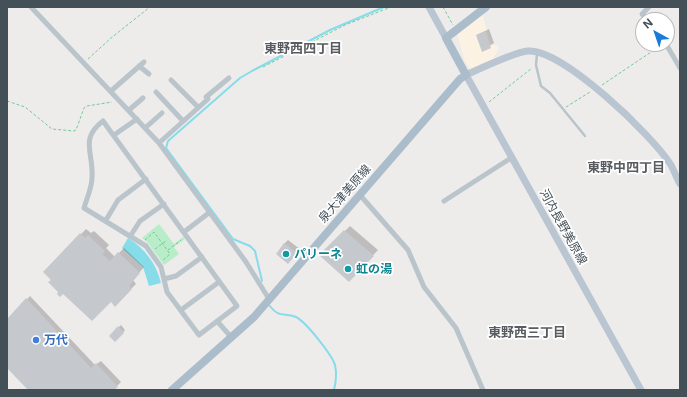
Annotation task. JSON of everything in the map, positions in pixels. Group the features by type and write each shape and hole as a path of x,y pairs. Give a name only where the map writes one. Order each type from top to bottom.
{"main road":[{"path":"429,7 466,75 528,51 544,53 597,89 620,109 671,165 680,184"},
{"path":"446,38 486,7"},
{"name":"河内長野美原線","path":"466,75 482,107 641,390"},
{"name":"泉大津美原線","path":"172,390 254,317 460,79 466,75"}],"street":[{"path":"31,7 159,143 246,262 269,299"},
{"path":"671,52 680,68"},
{"path":"111,91 142,64 149,74"},
{"path":"159,143 208,99 206,96 229,78"},
{"path":"171,80 198,107"},
{"path":"156,92 183,121"},
{"path":"129,110 143,98"},
{"path":"145,128 162,113"},
{"path":"114,135 137,119"},
{"path":"103,121 114,135 237,306 198,335 167,292 159,263 151,252 142,242 84,208 92,179 92,160 88,147 89,138 94,128 103,121"},
{"path":"444,201 511,158"},
{"path":"106,220 118,200 146,179"},
{"path":"360,195 408,250 424,287 456,328 483,390"},
{"path":"131,235 140,221 164,204"},
{"path":"185,234 210,212"},
{"path":"164,279 176,276 202,257"},
{"path":"181,310 219,282"},
{"path":"217,321 232,338"}],"lane":[{"path":"538,52 536,65 541,86 550,93 585,136"}],"path":[{"path":"84,62 150,7"},
{"path":"263,67 346,25 391,7"},
{"path":"443,7 451,19 455,31"},
{"path":"563,110 584,94 597,89 650,52"},
{"path":"482,107 536,65"},
{"path":"7,101 26,108 52,129 74,131 76,130 81,111 87,106 120,100"},
{"path":"142,242 154,232 170,254 159,263"},
{"path":"168,250 185,234"},
{"path":"151,252 166,241"}],"shaded area":[{"path":"482,13 490,43 492,45 498,45 498,50 494,57 495,60 471,70 465,61 457,34"}],"green space":[{"path":"159,224 174,244 183,237 185,239 174,247 179,254 164,265 148,243 142,238"}],"water":[{"path":"128,238 140,247 149,257 156,269 161,283 149,286 143,267 122,248"}],"building":[{"path":"485,31 491,48 482,52 476,35"},
{"name":"虹の湯","path":"344,230 374,256 349,282 319,255"},
{"path":"80,233 85,238 88,235 105,251 102,254 110,261 118,252 140,273 129,286 132,289 115,307 111,302 92,321 63,294 60,297 57,294 58,292 48,282 51,280 43,272"},
{"name":"パリーネ","path":"284,243 297,253 288,264 276,254"},
{"name":"万代","path":"26,298 91,368 96,363 118,387 114,390 28,390 7,368 7,319"},
{"path":"118,326 124,333 115,342 109,336"}],"waterway":[{"path":"262,281 255,251 250,246 233,239 166,148 168,141 240,78 330,30 384,7"},
{"path":"269,305 279,314 296,317 300,320 324,347 335,365 336,378 334,390"}],"place":[{"name":"パリーネ","path":"286,254"},
{"name":"虹の湯","path":"348,269"},
{"name":"万代","path":"36,340"}],"district":[{"name":"東野西四丁目","path":"303,49"},
{"name":"東野中四丁目","path":"626,168"},
{"name":"東野西三丁目","path":"527,333"}]}
